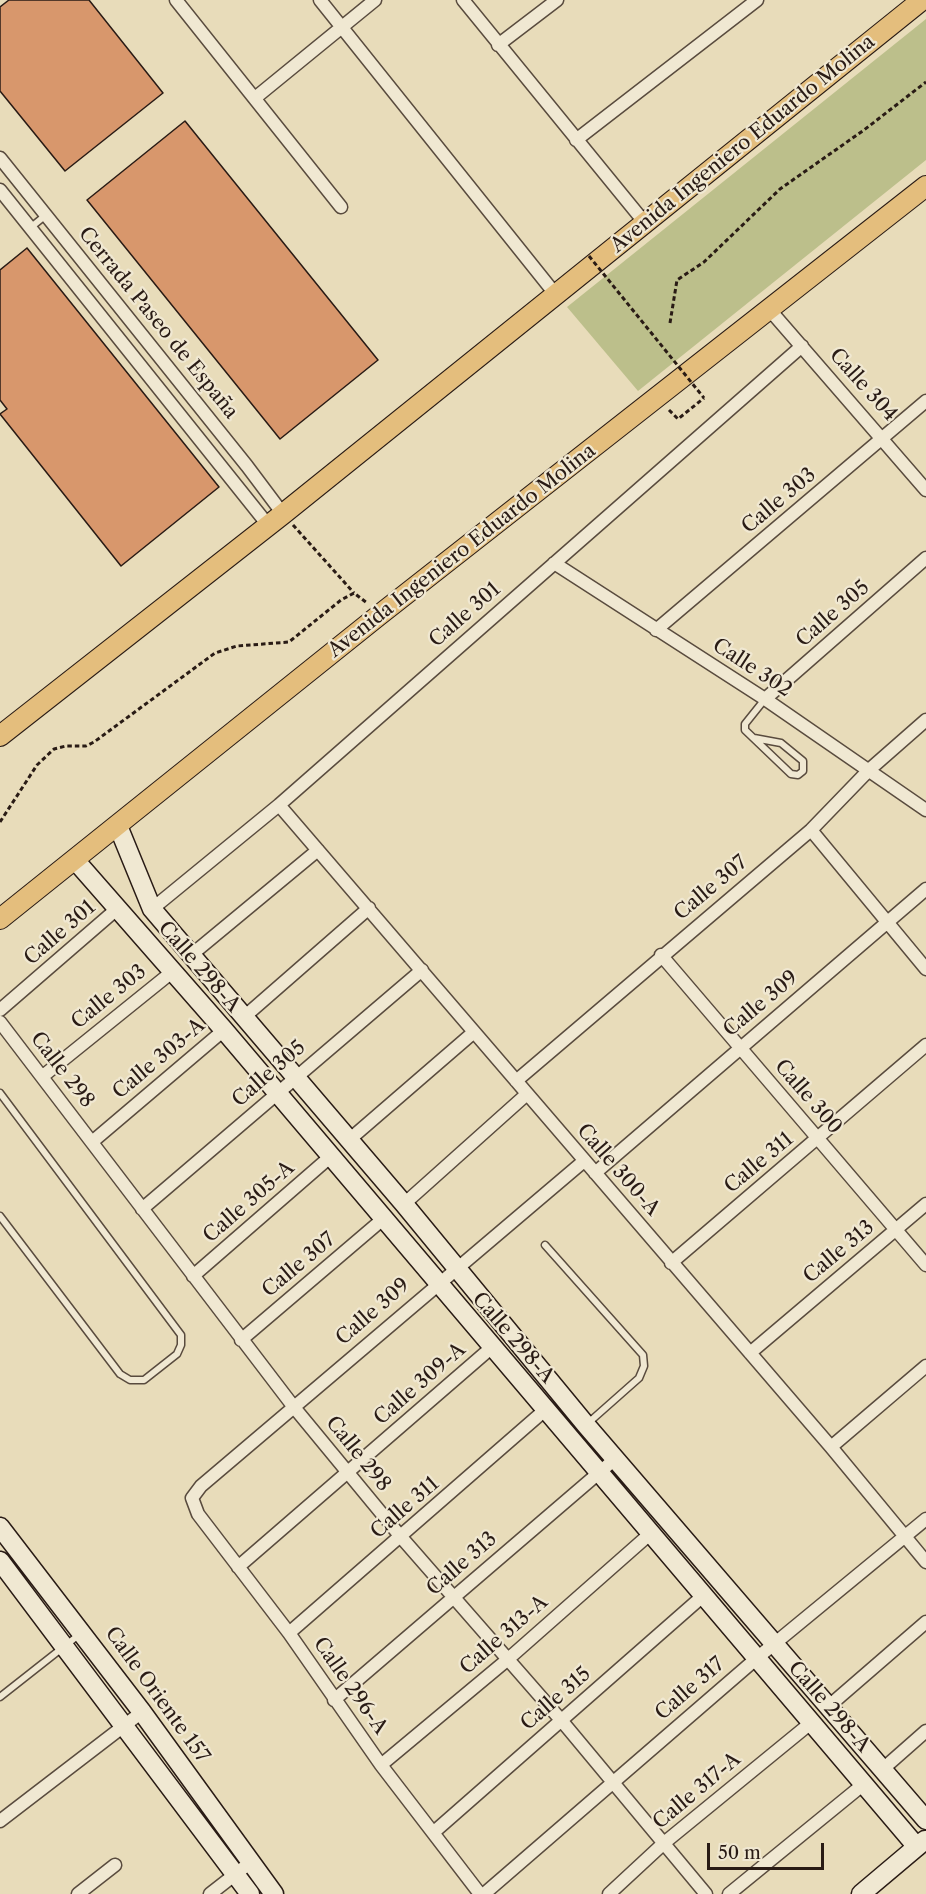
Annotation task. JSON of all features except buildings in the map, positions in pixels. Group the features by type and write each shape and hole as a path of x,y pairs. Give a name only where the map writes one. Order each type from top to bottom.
{"main road":[{"name":"Avenida Ingeniero Eduardo Molina","path":"0,736 556,295 922,0"},
{"name":"Avenida Ingeniero Eduardo Molina","path":"0,919 378,616 926,186"}],"street":[{"path":"176,0 341,207"},
{"path":"320,0 556,295"},
{"path":"255,98 375,0"},
{"path":"463,0 645,223"},
{"path":"498,45 557,0"},
{"path":"576,140 757,0"},
{"name":"Cerrada Paseo de España","path":"0,158 240,456 275,519"},
{"name":"Cerrada Paseo de España","path":"0,190 275,519"},
{"name":"Calle 304","path":"769,309 884,438 926,490"},
{"name":"Calle 301","path":"152,909 279,805 802,346"},
{"name":"Calle 303","path":"656,630 926,401"},
{"name":"Calle 305","path":"765,699 926,558"},
{"name":"Calle 302","path":"554,563 765,699 926,810"},
{"name":"Calle 307","path":"516,1081 661,955 811,830 868,770 926,720"},
{"name":"Calle 300-A","path":"279,805 750,1353 926,1562"},
{"name":"Calle 298-A","path":"118,826 152,909 190,956 404,1204 454,1268 586,1425 884,1768 926,1820"},
{"path":"811,830 887,925 926,969"},
{"path":"190,956 318,850"},
{"name":"Calle 298-A","path":"75,860 224,1030 436,1284 812,1722 921,1843"},
{"name":"Calle 309","path":"595,1173 739,1048 887,925 926,889"},
{"name":"Calle 301","path":"0,1010 118,908"},
{"path":"243,1018 369,908"},
{"name":"Calle 300","path":"661,955 926,1265"},
{"name":"Calle 305","path":"142,1209 422,970"},
{"name":"Calle 303","path":"43,1076 172,972"},
{"name":"Calle 298","path":"0,1022 241,1340 347,1473 561,1720 611,1783 706,1894"},
{"name":"Calle 303-A","path":"92,1142 224,1030"},
{"path":"349,1140 474,1032"},
{"name":"Calle 311","path":"671,1263 926,1045"},
{"path":"404,1204 527,1094"},
{"name":"Calle 305-A","path":"193,1276 330,1157"},
{"name":"Calle 309","path":"192,1498 201,1486 293,1406 454,1268 584,1161"},
{"name":"Calle 313","path":"750,1353 926,1204"},
{"name":"Calle 307","path":"241,1340 383,1219"},
{"name":"Calle 309-A","path":"238,1567 491,1348"},
{"path":"831,1448 926,1366"},
{"name":"Calle 311","path":"289,1633 545,1410"},
{"name":"Calle 313","path":"334,1700 615,1459"},
{"name":"Calle 296-A","path":"192,1498 198,1514 289,1633 381,1765 482,1894"},
{"name":"Calle 317","path":"482,1894 774,1643 926,1519"},
{"name":"Calle Oriente 157","path":"0,1527 142,1712 274,1894"},
{"name":"Calle 313-A","path":"381,1765 507,1660 651,1533"},
{"path":"0,1562 66,1645 250,1894"},
{"name":"Calle 315","path":"434,1832 704,1595"},
{"path":"829,1706 926,1622"},
{"path":"0,1821 142,1712"},
{"name":"Calle 317-A","path":"609,1894 664,1843 812,1722"},
{"path":"884,1768 926,1731"},
{"path":"729,1894 865,1783"},
{"path":"861,1894 921,1843"},
{"path":"210,1894 251,1862"},
{"path":"78,1894 115,1865"}],"lane":[{"path":"30,228 46,215"},
{"path":"754,738 781,743 802,761 803,771 798,776 791,774 754,738 744,727 765,699"},
{"path":"0,1093 181,1335 181,1345 177,1354 144,1380 130,1380 120,1374 0,1216"},
{"path":"545,1245 642,1355 644,1366 639,1378 586,1425"},
{"path":"0,1697 82,1632"}],"path":[{"path":"670,323 677,280 704,262 780,189 864,130 926,82"},
{"path":"590,256 704,398 678,419 658,397"},
{"path":"275,519 354,593 363,598 378,616"},
{"path":"0,822 37,765 54,749 66,746 86,746 94,742 224,648 289,642 341,600 354,593"}],"green space":[{"path":"926,19 926,160 638,391 567,307"}]}
